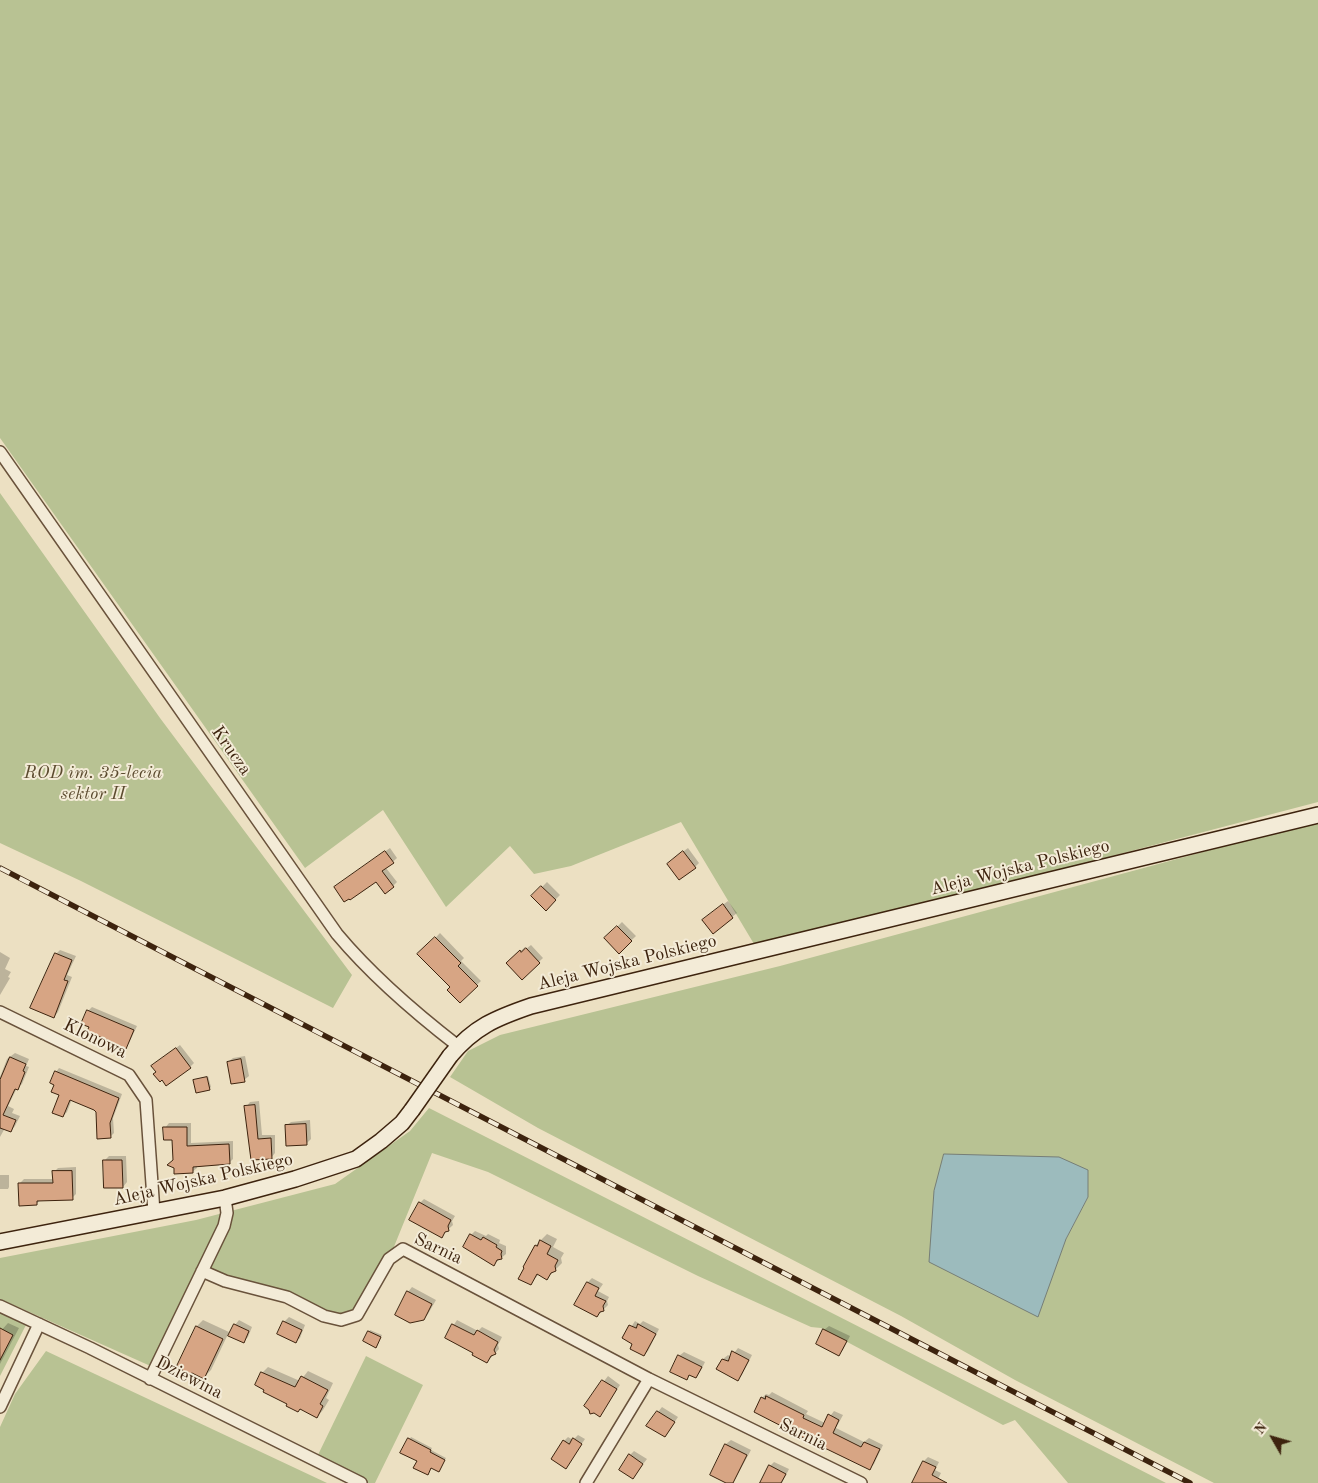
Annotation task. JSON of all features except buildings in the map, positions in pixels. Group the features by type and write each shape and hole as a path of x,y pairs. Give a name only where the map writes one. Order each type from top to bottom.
{"street":[{"name":"Krucza","path":"0,452 337,934 360,961 454,1051"},
{"name":"Aleja Wojska Polskiego","path":"0,1242 225,1198 295,1179 356,1159 402,1123 454,1051 478,1028 501,1016 531,1006 1318,815"},
{"name":"Klonowa","path":"1,1017 129,1075 146,1100 154,1212"},
{"path":"150,1378 226,1218 225,1198"},
{"name":"Sarnia","path":"202,1271 225,1281 287,1297 324,1316 340,1320 357,1315 388,1258 404,1249 649,1379 861,1483"},
{"name":"Dziewina","path":"0,1306 361,1483"},
{"path":"0,1407 40,1324"},
{"path":"586,1483 649,1379"}],"green space":[{"path":"0,0 1318,0 1318,802 757,949 681,822 571,866 534,874 510,846 446,907 383,810 305,868 0,438"},
{"name":"ROD im. 35-lecia sektor II","path":"0,493 160,718 352,975 333,1008 81,881 0,843"},
{"path":"1318,821 1318,1483 1214,1483 1015,1380 901,1316 538,1128 450,1077 468,1051 500,1035 780,966","holes":["944,1154 1088,1197 1066,1239"]},
{"path":"429,1108 1166,1483 1068,1483 1015,1420 1003,1425 821,1328 811,1327 698,1276 488,1172 432,1153 389,1259 357,1315 341,1320 202,1272 155,1368 0,1299 0,1258 196,1220 335,1184 410,1131"},
{"path":"0,1311 27,1323 0,1376"},
{"path":"46,1351 327,1483 0,1483 0,1427 15,1394"},
{"path":"366,1356 423,1385 375,1483 361,1483 315,1461"}],"water":[{"path":"944,1154 1059,1157 1088,1170 1088,1197 1066,1239 1038,1317 929,1262 934,1191"}],"railway":[{"path":"0,868 1190,1483"}]}
